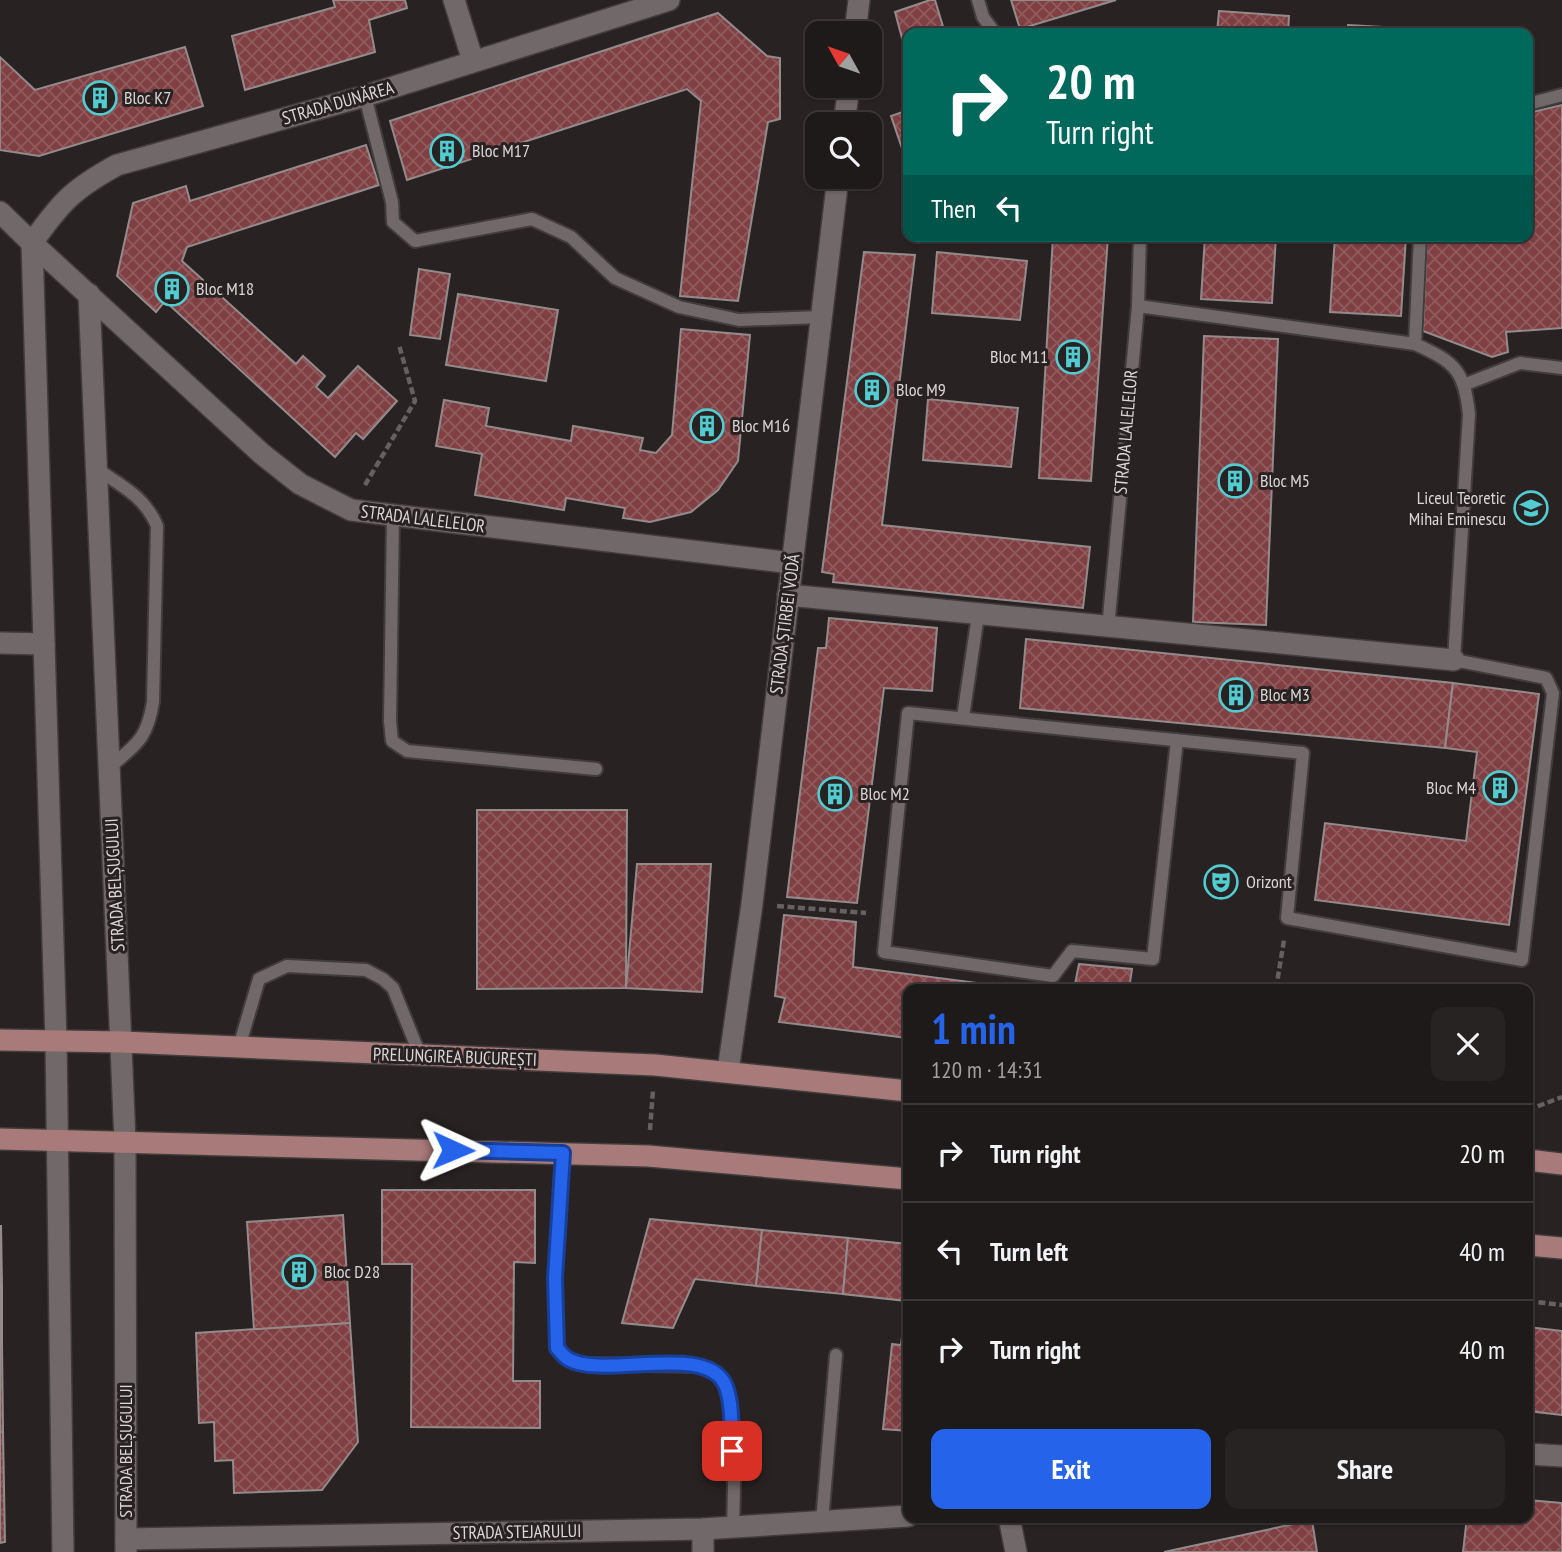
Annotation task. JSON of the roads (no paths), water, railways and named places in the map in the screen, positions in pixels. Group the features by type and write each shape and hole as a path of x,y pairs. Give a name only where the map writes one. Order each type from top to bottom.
{"main road":[{"name":"PRELUNGIREA BUCUREȘTI","path":"0,1041 122,1042 655,1065 903,1090"},
{"path":"0,1139 648,1156 903,1180"},
{"path":"1533,1161 1562,1164"},
{"path":"1533,1245 1562,1248"}],"street":[{"path":"454,0 472,61"},
{"name":"STRADA DUNĂREA","path":"32,243 57,208 82,184 117,165 365,96 669,0"},
{"path":"856,21 859,0"},
{"name":"STRADA ȘTIRBEI VODĂ","path":"728,1071 752,904 837,189"},
{"path":"0,212 89,294"},
{"path":"32,243 56,1041 63,1552"},
{"name":"STRADA BELȘUGULUI","path":"89,294 125,1141 126,1546"},
{"name":"STRADA LALELELOR","path":"89,294 262,454 300,484 351,510 792,563"},
{"path":"788,595 1454,660"},
{"path":"0,643 44,644"},
{"path":"1533,1454 1562,1456"},
{"name":"STRADA STEJARULUI","path":"126,1546 703,1529 903,1516"},
{"path":"1010,1523 1016,1552"},
{"path":"703,1529 703,1552"}],"lane":[{"path":"978,0 983,17 991,28"},
{"path":"1533,103 1562,95"},
{"path":"365,96 392,202 393,222 415,241 532,219 571,237 614,278 679,307 739,320 821,317"},
{"name":"STRADA LALELELOR","path":"1108,628 1138,306 1140,242"},
{"path":"1415,344 1420,242"},
{"path":"1138,306 1415,344 1449,359 1466,383 1469,414 1454,660 1546,678 1553,693 1522,960 1287,918 1303,753 963,717 908,713 884,952 1053,976 1072,951 1153,959 1177,740"},
{"path":"1466,383 1520,363 1562,368"},
{"path":"97,469 139,497 150,508 158,526 153,702 149,727 142,739 110,766"},
{"path":"393,515 392,741 407,751 596,769"},
{"path":"963,717 978,615"},
{"path":"239,1047 259,979 287,966 366,970 383,979 393,988 420,1055"},
{"path":"563,1153 555,1278 557,1348 568,1359 584,1364 702,1366 718,1373 726,1386 730,1408 733,1527"},
{"path":"822,1522 836,1355"}],"place":[{"name":"Bloc K7","path":"100,98"},
{"name":"Bloc M17","path":"447,151"},
{"name":"Bloc M18","path":"172,289"},
{"name":"Bloc M11","path":"1073,357"},
{"name":"Bloc M9","path":"872,390"},
{"name":"Bloc M16","path":"707,426"},
{"name":"Bloc M5","path":"1235,481"},
{"name":"Liceul Teoretic Mihai Eminescu","path":"1531,508"},
{"name":"Bloc M3","path":"1236,695"},
{"name":"Bloc M4","path":"1500,788"},
{"name":"Bloc M2","path":"835,794"},
{"name":"Orizont","path":"1221,882"},
{"name":"Bloc D28","path":"299,1272"}]}
